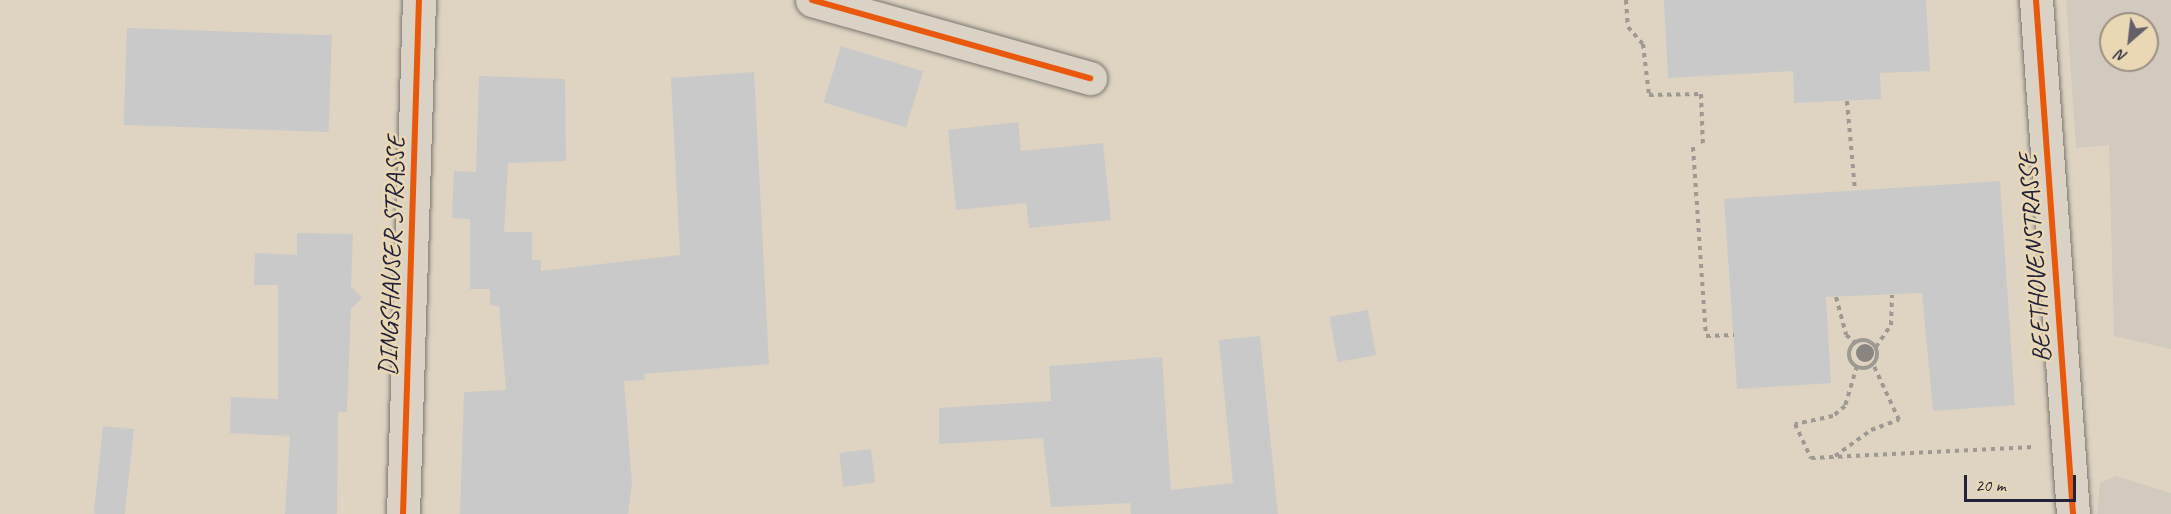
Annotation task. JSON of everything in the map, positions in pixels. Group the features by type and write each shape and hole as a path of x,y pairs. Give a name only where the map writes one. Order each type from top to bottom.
{"street":[{"name":"DINGSHAUSER STRASSE","path":"403,514 419,0"},
{"path":"812,0 1090,78"},
{"name":"BEETHOVENSTRASSE","path":"2036,0 2073,514"}],"path":[{"path":"1626,0 1628,27 1643,44 1649,95 1701,94 1703,147"},
{"path":"1847,101 1854,190"},
{"path":"1693,147 1706,336 1734,335"},
{"path":"1835,457 1871,430 1899,420 1873,364 1876,347 1891,325 1892,295"},
{"path":"1836,297 1846,335 1855,342 1876,347"},
{"path":"1855,342 1849,354 1857,366"},
{"path":"1857,366 1873,364"},
{"path":"1857,366 1845,406 1833,416 1795,424 1812,458 2036,447 2035,435"}],"shaded area":[{"path":"2066,0 2171,0 2171,349 2114,336 2109,145 2076,148"},
{"path":"2116,476 2171,493 2171,514 2097,514 2100,483"}],"building":[{"path":"1664,0 1926,0 1930,71 1880,73 1881,99 1794,103 1793,71 1668,78"},
{"path":"127,28 332,35 328,132 124,125"},
{"path":"841,46 923,71 906,128 824,102"},
{"path":"754,72 769,364 644,374 645,380 624,381 632,483 628,514 460,514 464,392 506,390 499,306 490,305 490,289 470,289 470,219 452,218 454,171 476,172 479,76 565,79 566,161 508,163 504,232 532,232 532,260 541,260 541,271 680,255 671,78"},
{"path":"1018,122 1021,151 1103,143 1111,220 1029,228 1026,203 956,210 948,130"},
{"path":"2000,181 2015,405 1933,411 1922,293 1826,297 1831,383 1737,389 1724,199"},
{"path":"297,233 353,234 351,286 362,298 351,309 347,412 338,412 337,514 285,514 290,436 230,433 231,397 278,399 278,285 254,285 255,253 297,255"},
{"path":"1368,310 1376,355 1338,362 1330,317"},
{"path":"1260,336 1278,514 1131,514 1130,503 1051,507 1043,438 939,444 939,408 1051,401 1049,366 1162,357 1171,490 1233,483 1219,340"},
{"path":"103,426 134,429 125,514 94,514"},
{"path":"871,449 875,483 843,487 839,453"}],"cycle path":[{"path":"403,514 419,0"},
{"path":"812,0 1090,78"},
{"path":"2036,0 2073,514"}]}
